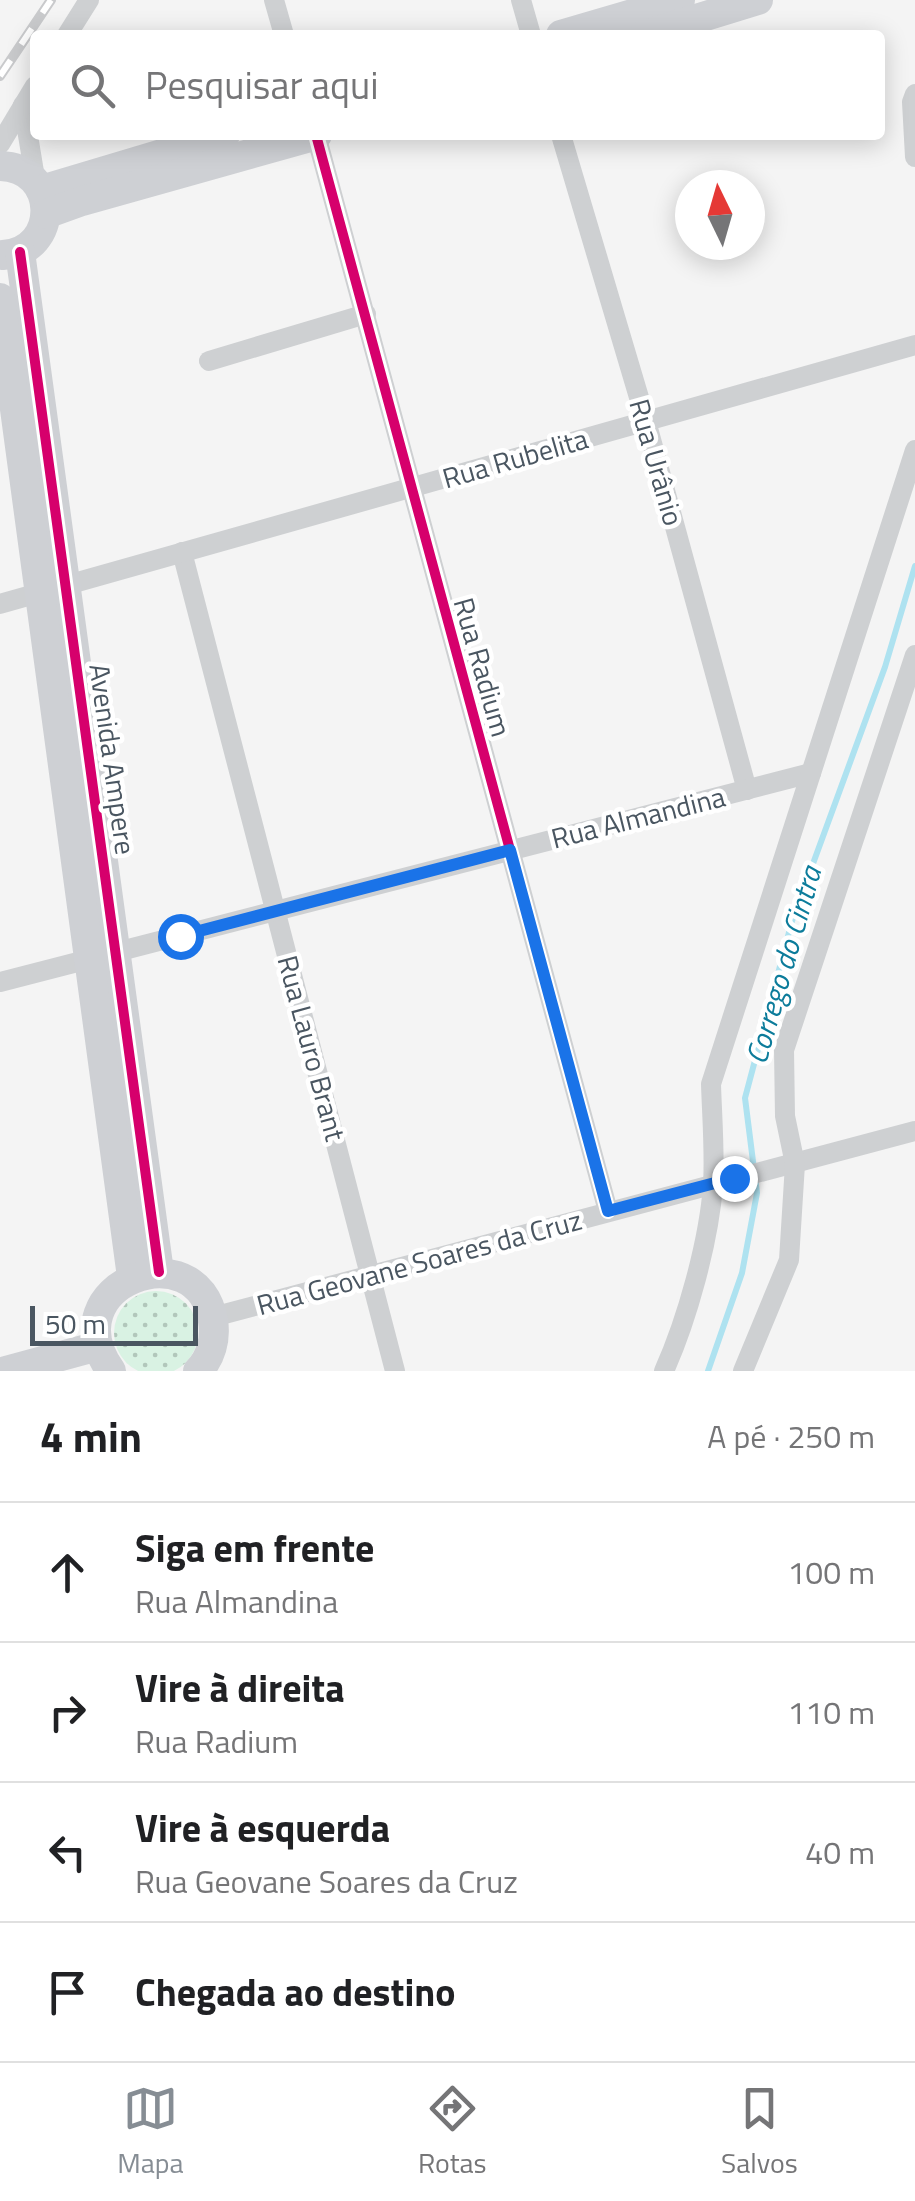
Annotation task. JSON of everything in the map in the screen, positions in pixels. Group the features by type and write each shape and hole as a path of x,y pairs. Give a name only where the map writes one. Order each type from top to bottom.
{"street":[{"path":"70,30 89,0"},
{"path":"274,0 283,30"},
{"path":"521,0 530,30"},
{"path":"578,30 680,0"},
{"path":"660,30 758,0"},
{"path":"0,144 30,94"},
{"path":"915,94 915,158"},
{"path":"23,104 30,139"},
{"path":"10,253 40,236 41,194 30,140"},
{"path":"41,194 209,140"},
{"path":"0,166 23,170 41,194 82,201 298,140"},
{"name":"Rua Radium","path":"317,140 608,1211"},
{"name":"Rua Urânio","path":"562,140 646,421 747,790"},
{"name":"Avenida Ampere","path":"10,253 146,1274"},
{"name":"Avenida Ampere","path":"0,298 54,590"},
{"path":"209,361 366,314"},
{"name":"Rua Rubelita","path":"0,604 915,345"},
{"path":"664,1371 680,1336 723,1181 712,1084 915,450"},
{"name":"Rua Lauro Brant","path":"182,552 394,1371"},
{"path":"742,1371 789,1260 795,1164 785,1116 784,1050 915,655"},
{"name":"Rua Almandina","path":"0,982 811,773"},
{"name":"Rua Geovane Soares da Cruz","path":"213,1317 915,1131"},
{"path":"6,1371 104,1358 96,1328 100,1310 109,1294 146,1274 183,1280 196,1289 213,1317 211,1351 198,1371"}],"green space":[{"path":"148,1292 164,1292 179,1298 191,1310 197,1325 195,1349 186,1363 174,1371 138,1371 126,1363 115,1341 115,1325 121,1310 133,1298"}],"waterway":[{"name":"Corrego do Cintra","path":"708,1371 742,1273 757,1193 745,1098 792,921 885,667 915,566"}],"railway":[{"path":"31,30 51,0"},
{"path":"0,76 30,31"}],"cycle path":[{"path":"317,140 608,1211"},
{"path":"20,252 159,1272"}],"route":[{"path":"180,936 510,850 608,1211 734,1178"}]}
